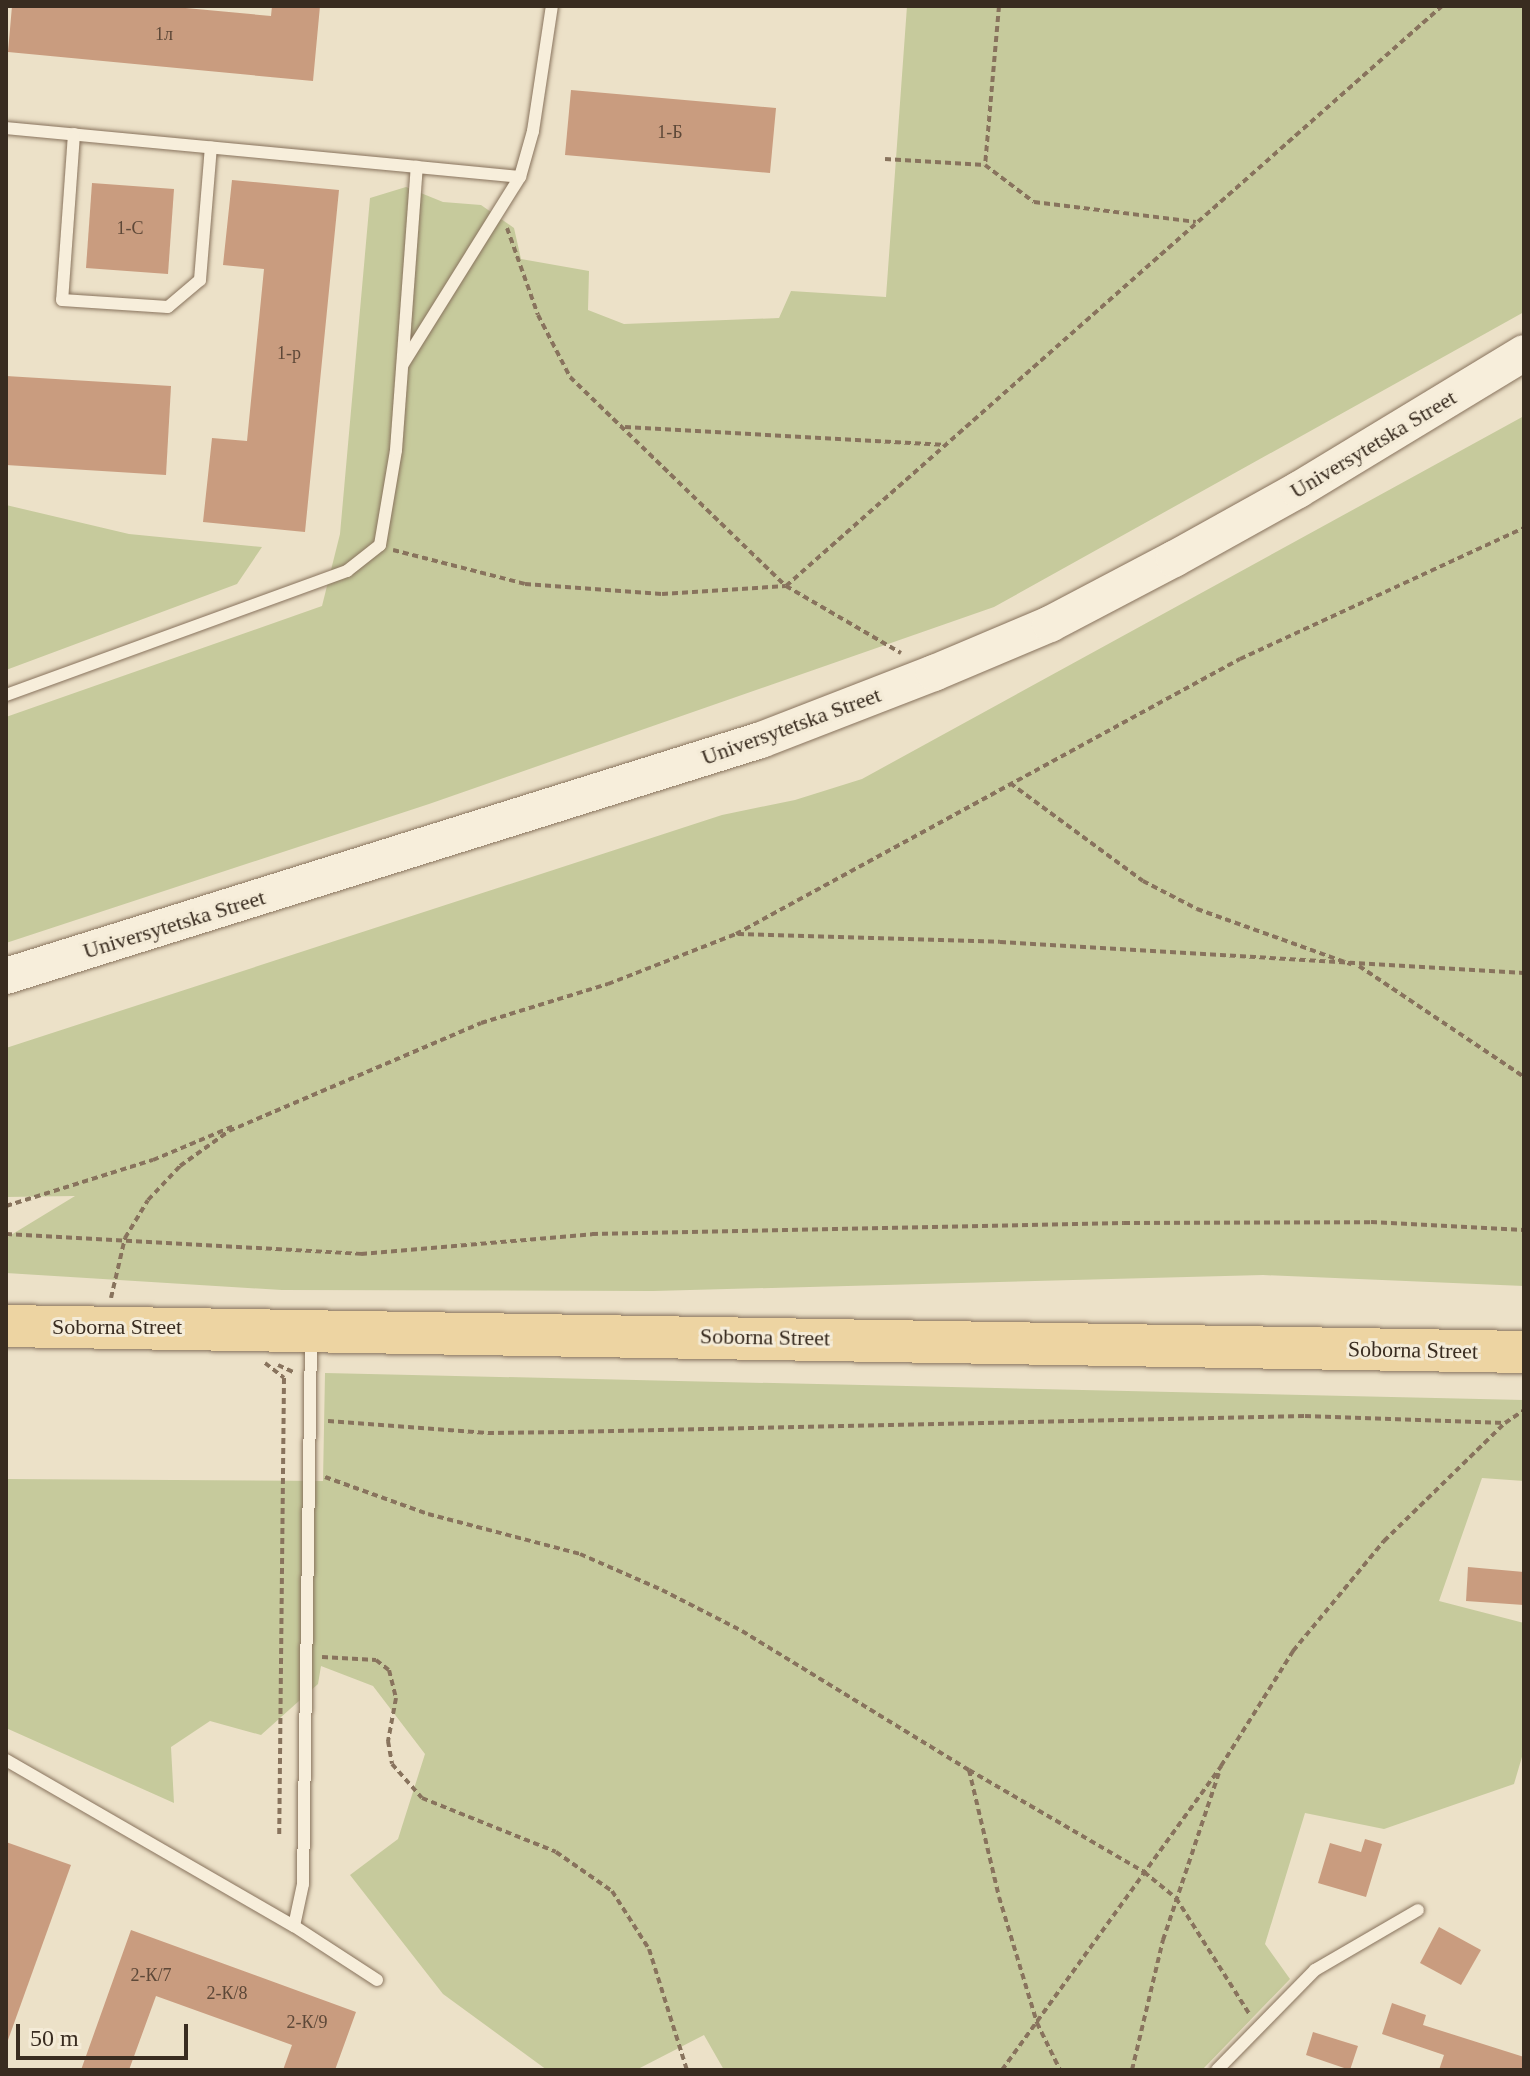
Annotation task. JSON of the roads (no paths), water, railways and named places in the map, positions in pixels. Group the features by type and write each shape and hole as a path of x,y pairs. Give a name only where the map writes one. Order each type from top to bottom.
{"main road":[{"name":"Universytetska Street","path":"6,976 761,740 934,673 1050,624 1174,559 1298,490 1524,353"},
{"name":"Soborna Street","path":"6,1326 311,1328 1524,1352"}],"lane":[{"path":"402,367 520,177 536,115 552,6"},
{"path":"6,128 520,177"},
{"path":"74,134 62,300 168,307 200,280 211,147"},
{"path":"6,695 347,571 380,545 392,494 417,167"},
{"path":"294,1926 303,1884 311,1328"},
{"path":"6,1760 294,1926 377,1980"},
{"path":"1217,2070 1256,2025 1315,1970 1418,1910"}]}
